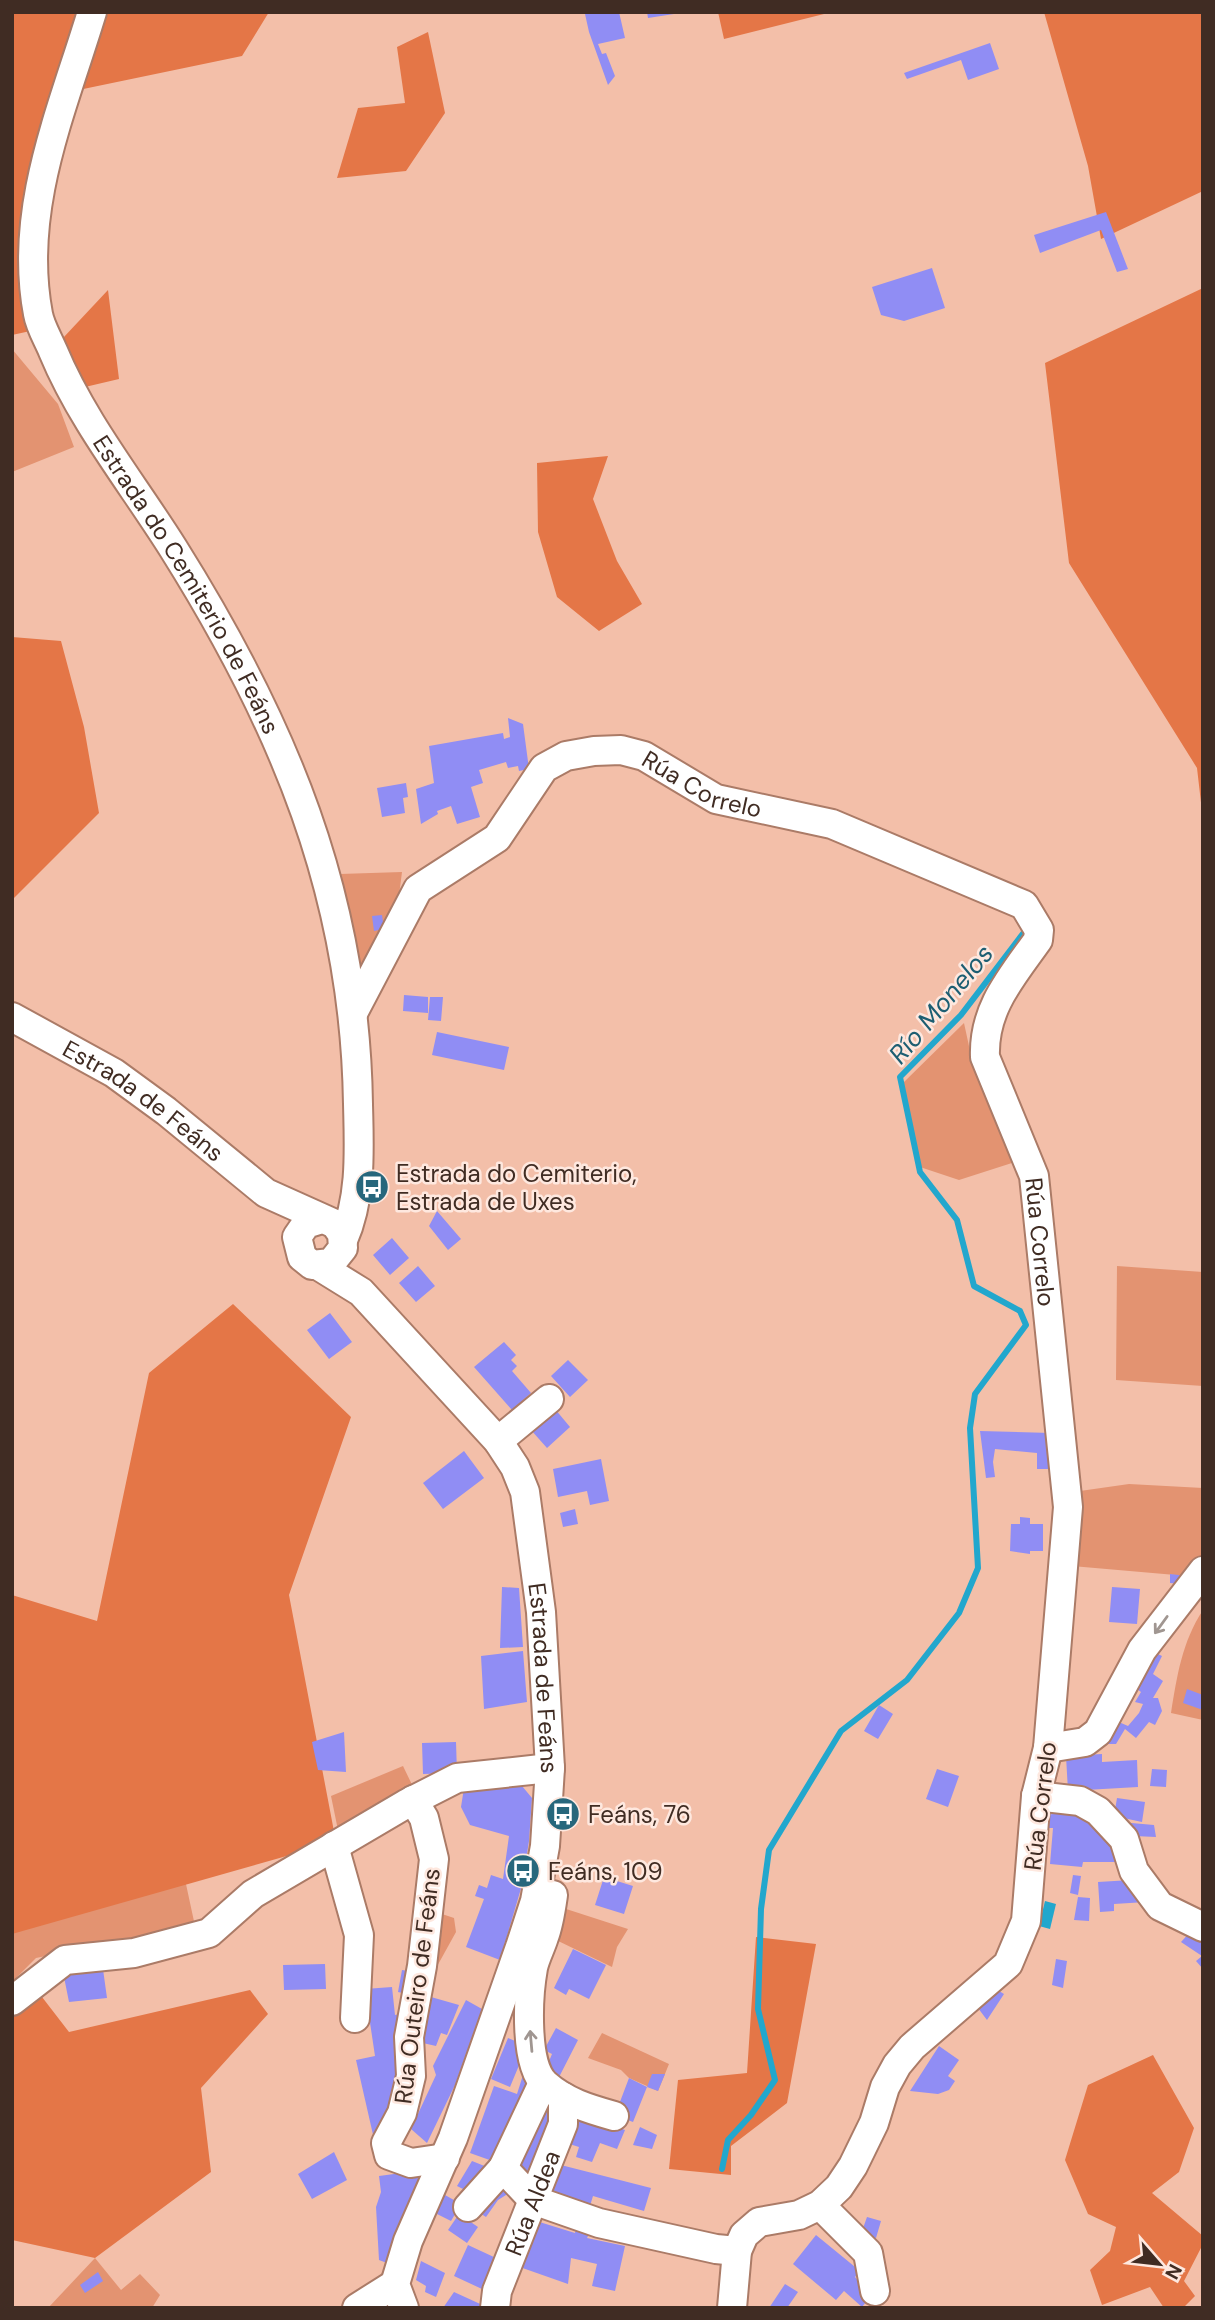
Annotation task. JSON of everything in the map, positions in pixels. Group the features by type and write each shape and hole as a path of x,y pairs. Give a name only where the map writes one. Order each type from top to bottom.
{"street":[{"name":"Estrada do Cemiterio de Feáns","path":"92,12 38,189 32,255 38,317 65,381 177,554 260,703 298,790 327,873 346,957 357,1041 357,1166 334,1232"},
{"name":"Rúa Correlo","path":"353,1013 418,889 497,838 544,768 566,756 594,751 621,750 643,756 716,799 832,824 1024,905 1031,912 1040,930 1038,940 997,998 984,1037 985,1057 1034,1176 1068,1507 1048,1748 1036,1796 1031,1893 1026,1921 1016,1950 998,1976 912,2047 897,2065 853,2166 839,2187 820,2205 799,2215 759,2222 750,2227 737,2251"},
{"name":"Estrada de Feáns","path":"12,1017 114,1073 166,1111 266,1193 334,1232 361,1292"},
{"name":"Estrada de Feáns","path":"266,1193 302,1257 361,1292 498,1441 515,1467 525,1492 541,1612 550,1768 545,1846 535,1901 444,2158 408,2241 400,2296"},
{"path":"297,1245 301,1230 313,1220 334,1232 331,1263 319,1266"},
{"path":"498,1441 549,1399"},
{"path":"1048,1748 1085,1742 1098,1732 1142,1650 1203,1571"},
{"path":"12,2001 65,1960 134,1953 209,1933 253,1894 414,1800 457,1778 550,1768"},
{"path":"1036,1796 1080,1801 1098,1811 1124,1839 1135,1871 1160,1906 1203,1927"},
{"name":"Rúa Outeiro de Feáns","path":"414,1800 424,1818 434,1859 422,1966 409,2037 411,2076 402,2113 386,2143 388,2155 411,2163 444,2158"},
{"path":"334,1846 359,1935 355,2018"},
{"path":"545,1846 557,1873 545,1934 533,1967 529,2012 533,2062 553,2090 582,2107 614,2116"},
{"path":"468,2207 502,2168 553,2090"},
{"name":"Rúa Aldea","path":"495,2308 497,2291 563,2124 553,2090"},
{"path":"502,2168 533,2200 600,2223 737,2251 732,2308"},
{"path":"820,2205 868,2253 875,2291"},
{"path":"358,2308 400,2296"}],"shaded area":[{"path":"12,12 269,12 242,56 64,93 35,330 12,335"},
{"path":"718,12 832,12 724,39"},
{"path":"1044,12 1203,12 1203,191 1101,239 1088,166"},
{"path":"428,32 445,113 406,171 337,178 358,108 405,103 397,47"},
{"path":"1203,288 1203,820 1197,768 1069,563 1045,363"},
{"path":"108,290 119,379 85,387 63,338"},
{"path":"12,349 58,404 74,447 12,472"},
{"path":"608,456 593,499 617,561 642,604 599,631 557,597 538,532 537,463"},
{"path":"12,637 61,641 84,727 99,813 12,900"},
{"path":"402,872 397,911 363,978 340,874"},
{"path":"964,1023 972,1060 1015,1162 959,1180 917,1166 903,1083"},
{"path":"1117,1266 1203,1272 1203,1386 1116,1380"},
{"path":"233,1304 351,1417 289,1595 336,1842 12,1934 12,1595 97,1621 149,1373"},
{"path":"1129,1484 1203,1488 1203,1557 1187,1576 1072,1566 1073,1492"},
{"path":"1203,1610 1203,1720 1171,1713 1185,1647"},
{"path":"403,1766 416,1793 339,1835 331,1796"},
{"path":"175,1833 195,1926 36,1958 12,1982 12,1890"},
{"path":"560,1907 628,1929 617,1947 612,1967 552,1938"},
{"path":"433,1911 454,1918 456,1932 430,1979"},
{"path":"756,1937 816,1944 787,2103 731,2146 731,2175 669,2169 678,2080 747,2073"},
{"path":"250,1990 268,2014 201,2088 211,2172 95,2258 12,2240 12,2015 42,1997 69,2032"},
{"path":"602,2033 669,2064 658,2091 629,2078 621,2070 588,2058"},
{"path":"1153,2055 1194,2128 1179,2172 1152,2193 1203,2236 1203,2244 1184,2281 1195,2296 1183,2308 1164,2308 1150,2287 1102,2305 1090,2270 1110,2251 1116,2227 1088,2214 1065,2160 1088,2085"},
{"path":"95,2258 121,2290 140,2274 160,2295 152,2308 48,2308"}],"water":[{"path":"1045,1901 1056,1904 1050,1929 1039,1926"}],"building":[{"path":"619,12 625,38 598,44 602,54 606,53 615,76 608,85 589,32 585,14"},
{"path":"647,12 673,12 674,14 648,18"},
{"path":"990,43 999,69 968,80 961,60 907,79 904,73"},
{"path":"1106,212 1128,269 1117,272 1101,230 1040,253 1034,235"},
{"path":"932,268 945,308 904,321 881,315 872,287"},
{"path":"508,718 523,724 529,769 519,771 518,766 508,768 506,762 479,770 483,783 471,787 480,817 457,824 451,806 437,811 438,814 421,824 416,789 434,783 429,746 503,733 504,739 510,737"},
{"path":"406,783 408,797 403,798 405,813 382,817 377,788"},
{"path":"382,915 384,929 374,931 372,916"},
{"path":"404,995 428,997 428,1013 403,1011"},
{"path":"430,997 443,997 441,1021 428,1020"},
{"path":"437,1032 509,1047 504,1070 432,1055"},
{"path":"437,1211 461,1239 448,1250 429,1226"},
{"path":"392,1238 409,1258 390,1275 373,1255"},
{"path":"418,1266 435,1286 416,1302 399,1283"},
{"path":"330,1313 352,1342 329,1359 307,1330"},
{"path":"504,1342 516,1355 511,1360 517,1366 512,1371 531,1393 512,1410 474,1367"},
{"path":"568,1360 588,1380 570,1397 551,1376"},
{"path":"555,1409 570,1427 547,1448 531,1430"},
{"path":"980,1431 1051,1433 1054,1469 1037,1469 1037,1453 995,1449 995,1477 986,1478"},
{"path":"464,1451 484,1478 443,1509 423,1483"},
{"path":"601,1459 609,1501 590,1505 587,1491 558,1497 553,1469"},
{"path":"575,1509 578,1524 563,1527 560,1513"},
{"path":"1020,1517 1030,1518 1030,1524 1043,1524 1043,1551 1030,1551 1030,1554 1010,1551 1011,1524 1020,1524"},
{"path":"1170,1574 1187,1576 1180,1584 1170,1583"},
{"path":"502,1587 519,1588 523,1647 500,1648"},
{"path":"1112,1587 1140,1589 1137,1624 1109,1622"},
{"path":"523,1651 527,1702 484,1709 481,1656"},
{"path":"1152,1651 1162,1656 1153,1674 1163,1681 1153,1698 1158,1698 1162,1711 1155,1725 1149,1722 1136,1738 1125,1729 1116,1744 1101,1744 1112,1719 1128,1726 1139,1713 1143,1704 1135,1702 1141,1692 1132,1685"},
{"path":"1187,1689 1203,1695 1203,1710 1183,1703"},
{"path":"879,1705 893,1714 878,1739 864,1731"},
{"path":"344,1732 346,1772 318,1770 312,1742"},
{"path":"456,1742 457,1773 423,1774 422,1743"},
{"path":"1102,1754 1102,1762 1137,1760 1138,1787 1068,1791 1066,1756"},
{"path":"937,1769 959,1776 948,1807 926,1799"},
{"path":"1152,1769 1167,1770 1166,1787 1150,1786"},
{"path":"522,1786 532,1798 529,1841 522,1885 500,1960 466,1947 484,1899 475,1896 479,1885 487,1888 491,1875 503,1879 509,1836 470,1825 461,1807 464,1788"},
{"path":"1117,1798 1145,1802 1142,1822 1114,1816"},
{"path":"1081,1811 1100,1820 1098,1832 1115,1833 1125,1862 1083,1862 1082,1867 1050,1864 1053,1828 1043,1828 1044,1815"},
{"path":"1120,1822 1154,1825 1156,1837 1134,1836"},
{"path":"1073,1875 1081,1876 1078,1895 1070,1893"},
{"path":"604,1877 633,1886 624,1914 595,1905"},
{"path":"1131,1880 1146,1902 1114,1904 1114,1911 1100,1912 1098,1882"},
{"path":"1078,1897 1090,1898 1089,1921 1074,1920"},
{"path":"1193,1929 1203,1935 1203,1969 1196,1961 1202,1956 1181,1942"},
{"path":"573,1949 606,1965 589,1999 569,1989 566,1995 554,1988"},
{"path":"1056,1959 1067,1961 1063,1988 1052,1985"},
{"path":"102,1962 107,1998 69,2002 63,1972"},
{"path":"325,1964 326,1989 284,1990 283,1965"},
{"path":"402,1970 414,1972 411,1995 398,1992"},
{"path":"392,1987 395,2015 400,2014 406,2043 381,2139 374,2139 356,2060 375,2056 365,1989"},
{"path":"999,1991 1004,1994 987,2020 978,2008"},
{"path":"431,1997 459,2005 447,2035 441,2033 436,2046 414,2041 423,2029"},
{"path":"466,2000 482,2009 455,2085 427,2143 411,2129 436,2075 433,2066"},
{"path":"556,2028 578,2040 556,2083 545,2071 552,2054 544,2050"},
{"path":"508,2038 527,2046 510,2087 491,2079"},
{"path":"939,2046 959,2060 948,2076 955,2081 949,2090 938,2094 910,2091"},
{"path":"652,2074 665,2074 658,2091 647,2087"},
{"path":"523,2075 536,2080 498,2163 470,2153 494,2086 517,2094"},
{"path":"629,2078 647,2087 633,2122 615,2115"},
{"path":"544,2099 559,2106 531,2187 513,2169"},
{"path":"573,2111 625,2130 617,2149 600,2143 592,2162 576,2157 579,2147 563,2142"},
{"path":"640,2127 657,2135 652,2149 633,2145"},
{"path":"334,2152 347,2180 312,2199 298,2174"},
{"path":"472,2161 492,2169 473,2194 457,2186"},
{"path":"557,2164 651,2188 644,2211 593,2196 589,2209 539,2196"},
{"path":"424,2170 387,2263 379,2260 376,2207 381,2192 379,2176"},
{"path":"504,2183 514,2190 498,2200 486,2217 475,2210"},
{"path":"445,2195 461,2204 451,2221 435,2213"},
{"path":"459,2214 478,2227 467,2243 448,2230"},
{"path":"867,2217 881,2221 876,2238 861,2234"},
{"path":"533,2220 575,2233 576,2228 590,2232 587,2238 625,2246 615,2291 592,2286 597,2264 571,2258 568,2284 514,2265"},
{"path":"816,2235 860,2271 855,2277 871,2296 862,2307 844,2291 836,2300 793,2264"},
{"path":"468,2245 496,2258 482,2289 454,2276"},
{"path":"421,2261 445,2273 436,2297 425,2292 426,2286 416,2280"},
{"path":"98,2272 103,2281 85,2293 80,2285"},
{"path":"785,2284 798,2292 787,2308 769,2308"},
{"path":"454,2292 489,2308 443,2308"}],"waterway":[{"name":"Río Monelos","path":"722,2169 728,2140 751,2115 775,2080 758,2009 761,1909 769,1850 841,1731 907,1680 959,1613 978,1568 970,1428 975,1394 1026,1325 1020,1311 974,1286 957,1220 920,1172 900,1077 961,1015 1025,931"}],"place":[{"name":"Estrada do Cemiterio, Estrada de Uxes","path":"372,1187"},
{"name":"Feáns, 76","path":"563,1814"},
{"name":"Feáns, 109","path":"523,1871"}]}
